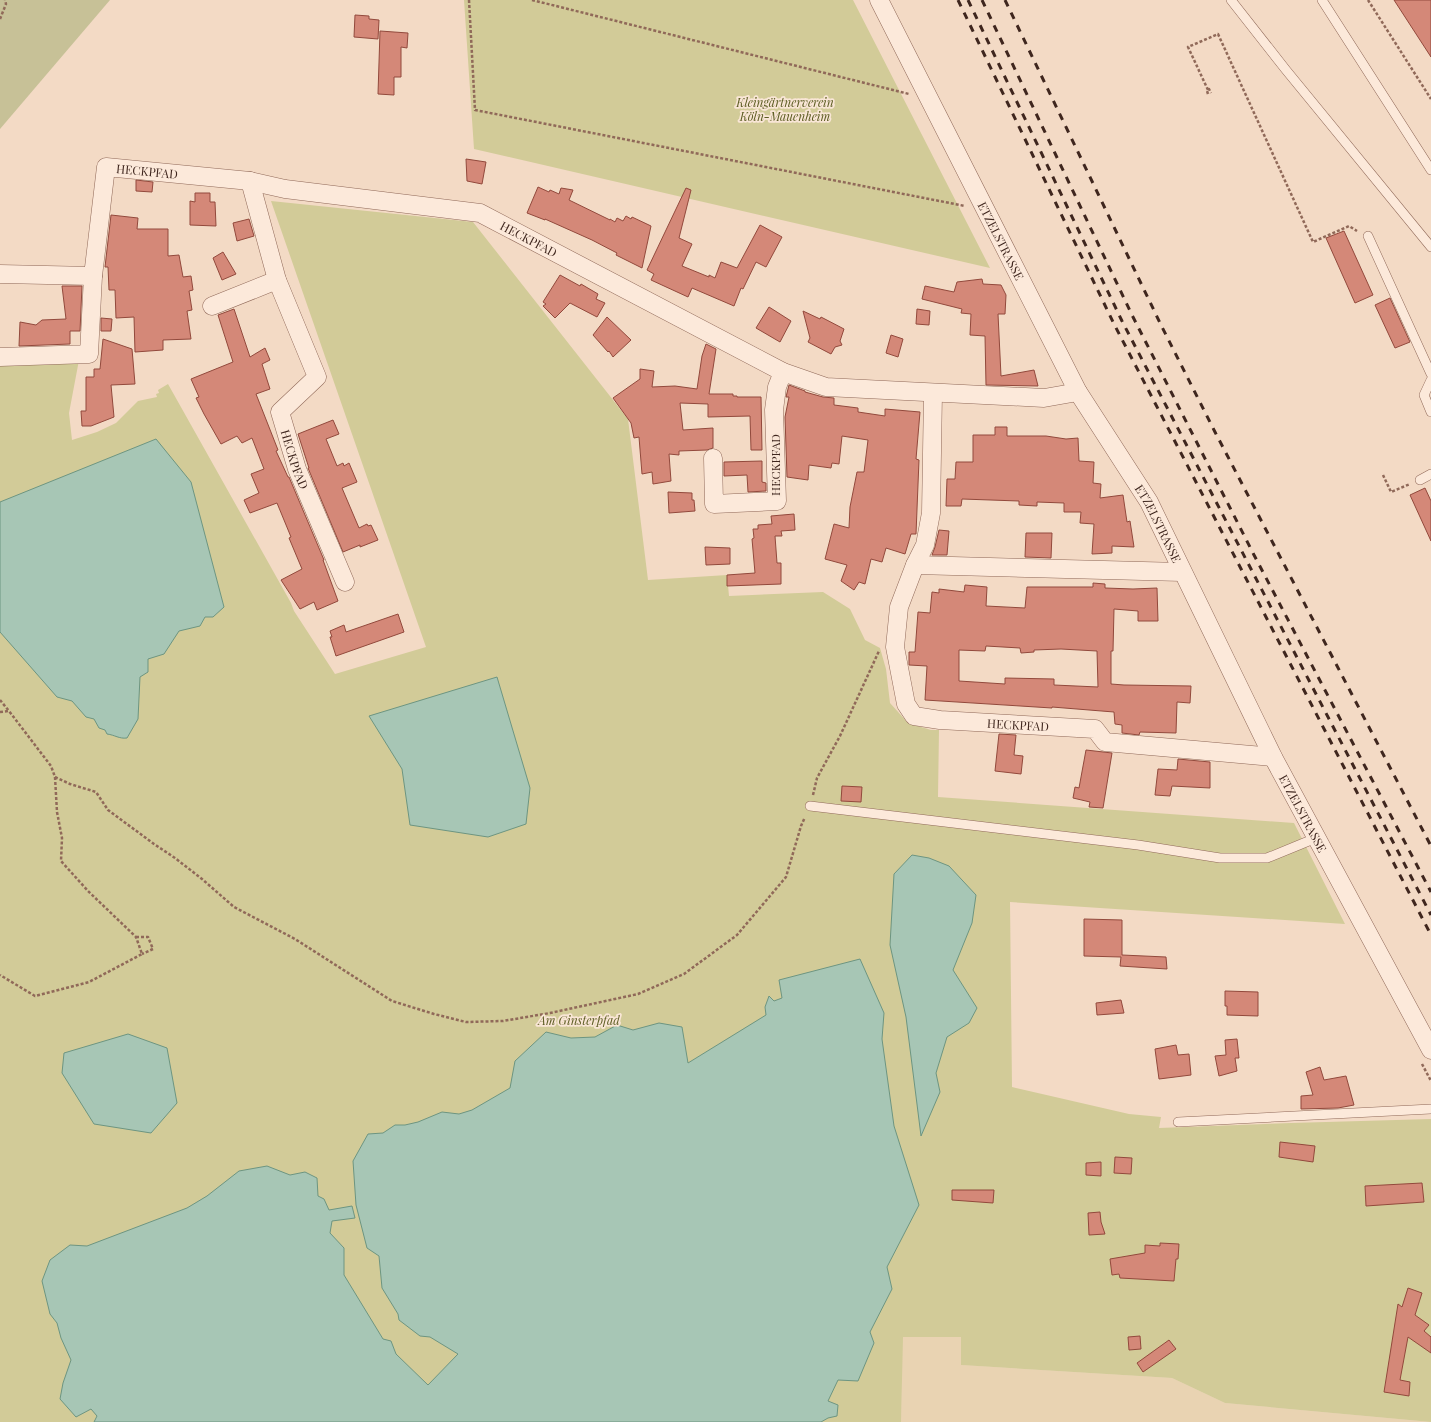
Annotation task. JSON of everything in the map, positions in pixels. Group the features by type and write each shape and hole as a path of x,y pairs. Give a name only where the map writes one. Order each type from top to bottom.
{"street":[{"name":"ETZELSTRASSE","path":"879,0 1078,392 1149,502 1273,757 1431,1050"},
{"name":"HECKPFAD","path":"0,357 89,354 93,276 106,167 250,181 285,189 480,214 783,372 826,387 1044,398 1078,392"},
{"name":"HECKPFAD","path":"250,181 277,280 317,377 280,412 297,469 345,582"},
{"path":"0,274 93,276"},
{"path":"212,306 277,280"},
{"name":"HECKPFAD","path":"713,458 714,504 776,501 774,410 778,387 783,372"},
{"name":"HECKPFAD","path":"933,393 930,513 925,545 915,565 899,607 895,647 906,704 914,716 940,720 1095,729 1105,742 1273,757"},
{"path":"915,565 1182,572"}],"lane":[{"path":"1231,0 1431,247"},
{"path":"1322,0 1431,170"},
{"path":"1368,236 1431,374"},
{"path":"1431,380 1424,394 1431,412"},
{"path":"1420,480 1431,474"},
{"path":"810,806 1138,845 1220,858 1267,858 1316,838"},
{"path":"1178,1122 1431,1110"}],"path":[{"path":"0,19 6,4 5,0"},
{"path":"469,0 474,110 965,206"},
{"path":"532,0 909,94"},
{"path":"1368,0 1431,99"},
{"path":"1210,94 1188,47 1218,34 1313,242 1349,226 1368,236"},
{"path":"1383,475 1391,492 1420,480"},
{"path":"55,777 70,784 96,792 108,810 175,858 234,907 296,939 392,1001 466,1022 503,1021 550,1013 638,994 684,974 737,935 786,877 801,826 810,806 818,778 840,736 880,648"},
{"path":"0,700 51,766 55,777 57,812 62,838 61,861 88,891 136,937 142,954"},
{"path":"0,712 9,711"},
{"path":"0,974 35,996 89,982 153,949 148,937 136,937"}],"shaded area":[{"path":"0,0 110,0 0,129"},
{"path":"156,439 191,482 224,607 213,617 205,617 200,626 179,631 164,654 148,659 148,672 140,677 138,719 127,738 122,738 107,734 105,730 99,728 94,719 86,717 72,701 57,697 0,632 0,502"},
{"path":"497,677 530,788 526,824 488,837 410,825 402,769 369,716"},
{"path":"912,855 929,858 949,866 976,895 972,923 953,970 977,1008 969,1023 947,1037 936,1073 940,1092 921,1136 906,1017 890,945 894,874"},
{"path":"860,959 884,1013 882,1039 894,1126 919,1205 887,1267 892,1289 870,1332 874,1343 858,1381 838,1380 828,1401 838,1405 837,1416 828,1418 821,1422 94,1422 97,1416 91,1409 76,1417 60,1399 63,1383 71,1360 61,1338 57,1323 50,1314 42,1281 50,1260 70,1245 87,1246 187,1208 207,1196 239,1171 267,1166 290,1175 305,1172 317,1178 318,1196 324,1199 329,1210 352,1206 355,1218 332,1221 330,1233 344,1248 344,1275 383,1339 391,1341 396,1354 428,1385 458,1354 430,1337 420,1336 399,1320 398,1314 382,1288 379,1256 367,1248 356,1205 353,1161 368,1134 383,1133 395,1125 405,1125 418,1122 442,1112 459,1114 472,1110 510,1088 515,1061 546,1032 571,1038 595,1037 617,1025 633,1030 659,1023 682,1027 688,1063 766,1015 765,1007 769,996 774,1001 782,998 779,980"},
{"path":"128,1034 167,1048 177,1103 151,1133 94,1124 62,1073 64,1053"},
{"path":"902,1337 961,1337 961,1365 1172,1378 1225,1403 1431,1422 901,1422"}],"green space":[{"name":"Kleingärtnerverein Köln-Mauenheim","path":"464,0 853,0 990,268 474,149"},
{"name":"Am Ginsterpfad","path":"271,201 473,222 628,419 648,580 727,575 729,596 823,592 850,609 865,640 880,648 886,669 890,703 908,723 931,730 939,730 938,797 1294,823 1345,924 1010,902 1012,1087 1129,1114 1161,1117 1159,1128 1431,1119 1431,1422 1225,1403 1172,1378 961,1365 961,1337 903,1337 901,1422 0,1422 0,357 79,360 69,413 72,440 97,432 116,423 138,401 157,397 156,394 159,393 158,390 168,384 291,603 294,611 335,674 426,647"}],"building":[{"path":"1394,0 1431,0 1431,57"},
{"path":"355,15 369,16 369,19 379,20 378,39 354,37"},
{"path":"380,31 408,33 407,48 401,47 401,77 394,77 394,95 378,94"},
{"path":"466,159 486,162 482,184 467,181"},
{"path":"136,180 153,182 152,192 136,191"},
{"path":"538,187 549,192 550,190 559,194 561,188 573,190 569,200 610,220 615,222 617,218 623,221 626,216 631,219 632,217 651,226 642,268 616,255 617,253 592,240 545,219 527,213"},
{"path":"686,188 691,190 679,238 692,244 682,266 715,278 721,262 737,268 760,225 782,237 766,267 756,262 743,289 741,288 734,306 692,288 688,297 651,280 654,274 647,270"},
{"path":"195,193 210,193 210,202 215,202 216,226 190,225 190,201 195,202"},
{"path":"111,215 138,218 137,229 168,229 168,256 179,255 183,277 191,276 193,290 189,291 192,310 187,311 191,339 163,340 163,350 135,352 134,317 116,318 115,290 109,290 108,267 105,267"},
{"path":"249,219 254,236 237,241 233,223"},
{"path":"1344,231 1373,295 1355,303 1326,238"},
{"path":"223,252 236,274 222,280 213,258"},
{"path":"560,275 580,286 581,284 598,294 596,299 605,303 597,317 570,303 555,318 543,306 546,304 543,302"},
{"path":"982,279 983,284 1001,285 1006,295 1005,314 998,314 1001,376 1034,370 1038,386 986,385 985,336 970,335 971,314 961,313 962,309 922,299 925,286 954,292 957,282"},
{"path":"62,286 82,286 80,331 70,331 70,344 19,346 20,322 36,325 42,320 66,319"},
{"path":"1390,298 1410,342 1395,348 1375,305"},
{"path":"769,307 791,321 780,342 756,328"},
{"path":"234,309 250,357 265,348 270,360 262,364 270,389 256,394 278,450 276,451 289,477 324,560 338,601 317,610 314,602 300,609 281,580 302,569 277,503 250,513 244,500 259,493 251,474 264,469 252,438 242,443 237,436 221,444 196,398 199,397 191,379 233,362 218,315"},
{"path":"917,309 930,311 929,325 916,324"},
{"path":"803,311 820,319 821,317 844,329 840,341 842,345 835,347 831,354 808,342 810,338"},
{"path":"607,317 631,340 613,357 593,335"},
{"path":"101,318 112,319 111,331 101,331"},
{"path":"891,335 903,339 898,357 886,353"},
{"path":"103,339 132,349 135,384 111,385 114,417 91,426 82,426 81,411 86,411 86,377 94,377 94,369 100,369"},
{"path":"706,344 716,349 709,394 733,394 733,396 737,397 761,397 762,450 751,450 750,416 708,417 708,404 680,403 683,430 713,428 713,448 707,450 679,451 679,455 669,454 671,481 653,484 652,472 642,474 639,437 634,438 631,423 613,398 640,379 640,369 654,371 652,387 675,386 697,389 702,356"},
{"path":"789,385 805,392 823,397 834,398 834,405 858,408 858,412 885,416 885,409 920,412 916,459 919,460 916,534 911,534 905,554 886,548 882,562 871,559 865,584 859,582 854,590 841,581 847,565 825,559 834,524 849,528 850,507 857,472 864,472 868,440 842,436 839,464 832,463 831,468 809,465 808,480 787,477 785,417 789,397 786,397"},
{"path":"333,420 339,434 326,439 337,466 343,463 344,466 349,463 357,482 342,488 359,528 367,524 368,526 371,525 378,540 343,552 308,468 298,434"},
{"path":"995,427 1007,427 1007,436 1046,436 1066,439 1078,438 1079,461 1094,462 1093,483 1101,484 1100,498 1123,495 1127,522 1130,521 1134,547 1112,546 1112,553 1092,554 1094,524 1080,523 1081,512 1064,512 1064,503 1037,502 1037,506 1019,505 1019,501 962,499 961,506 946,506 947,479 955,479 956,462 973,462 973,435 995,435"},
{"path":"762,461 762,482 766,483 766,491 748,492 747,475 724,476 724,462"},
{"path":"1425,488 1431,501 1431,541 1410,495"},
{"path":"668,492 692,493 695,511 669,513"},
{"path":"794,514 795,530 781,531 782,536 775,536 777,563 781,563 781,584 727,586 727,575 755,573 752,539 754,538 753,529 758,529 758,525 772,524 771,516"},
{"path":"939,530 949,531 947,555 932,555"},
{"path":"1026,533 1052,533 1051,558 1025,557"},
{"path":"705,547 730,548 730,564 706,565"},
{"path":"1093,583 1105,584 1105,588 1157,588 1158,621 1138,621 1138,611 1114,609 1113,651 1111,651 1111,684 1191,686 1190,703 1177,702 1176,733 1140,732 1139,735 1122,733 1122,725 1115,724 1114,712 925,700 927,666 909,665 909,652 915,652 918,612 930,613 932,592 939,593 939,589 964,592 965,585 987,587 986,606 1025,608 1027,587 1093,587","holes":["986,646 1020,648 1021,653 1034,652 1034,650 1061,649 1097,651 1098,687 1054,685 1054,679 1005,678 1005,684 959,681 959,650 985,651"]},
{"path":"398,614 404,632 336,656 330,637 332,637 330,631 344,625 346,632"},
{"path":"999,734 1016,735 1014,755 1023,756 1021,774 995,771"},
{"path":"1086,750 1112,753 1103,808 1089,807 1090,802 1073,798 1075,787 1079,788"},
{"path":"1178,759 1210,762 1210,788 1172,786 1170,796 1155,795 1158,769 1177,770"},
{"path":"842,786 862,787 861,802 841,801"},
{"path":"1084,919 1122,920 1122,955 1166,957 1167,969 1120,966 1121,957 1084,956"},
{"path":"1225,991 1258,992 1258,1016 1227,1015 1227,1006 1225,1006"},
{"path":"1121,1000 1124,1013 1097,1015 1096,1003"},
{"path":"1237,1039 1239,1058 1235,1058 1237,1071 1219,1076 1215,1056 1226,1055 1225,1040"},
{"path":"1176,1045 1178,1055 1189,1054 1191,1075 1159,1079 1155,1049"},
{"path":"1320,1067 1324,1080 1346,1076 1354,1105 1338,1108 1301,1109 1301,1096 1313,1095 1306,1072"},
{"path":"1280,1142 1315,1146 1313,1162 1279,1157"},
{"path":"1115,1157 1132,1158 1131,1174 1114,1173"},
{"path":"1101,1162 1101,1176 1086,1175 1086,1163"},
{"path":"1422,1183 1424,1202 1366,1206 1365,1186"},
{"path":"952,1190 994,1190 993,1203 952,1200"},
{"path":"1100,1212 1101,1222 1105,1234 1089,1235 1088,1213"},
{"path":"1160,1243 1179,1244 1174,1281 1120,1278 1119,1274 1112,1275 1110,1259 1145,1253 1145,1245 1160,1246"},
{"path":"1408,1288 1422,1293 1415,1315 1429,1325 1424,1331 1431,1337 1431,1353 1408,1337 1400,1380 1410,1382 1409,1396 1384,1392 1398,1304 1402,1307"},
{"path":"1140,1336 1141,1349 1129,1350 1128,1337"},
{"path":"1169,1340 1176,1349 1143,1372 1137,1363"}],"railway":[{"path":"958,0 1114,324 1431,935"},
{"path":"968,0 1122,321 1431,915"},
{"path":"982,0 1132,315 1254,555 1431,892"},
{"path":"1005,0 1161,325 1215,432 1431,846"}]}
